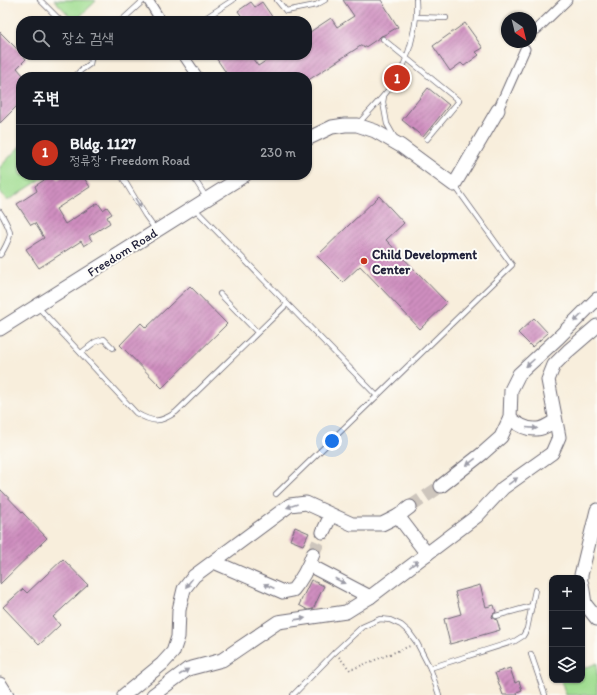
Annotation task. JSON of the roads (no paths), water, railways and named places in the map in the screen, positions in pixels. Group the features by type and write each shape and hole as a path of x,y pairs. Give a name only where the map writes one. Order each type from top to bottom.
{"street":[{"path":"148,0 158,16"},
{"path":"537,29 567,0"},
{"path":"312,137 332,127 345,125 357,125 375,131 400,146 454,185 498,110 525,49"},
{"path":"186,60 195,72"},
{"name":"Freedom Road","path":"0,329 237,180"},
{"path":"441,486 501,437 510,418 511,390 518,374 559,337 597,299"},
{"path":"152,695 188,669 222,660 278,622 346,612 370,597 477,516 503,488 552,453 559,437 548,380 554,365 597,326"},
{"path":"510,418 517,424 526,428 538,429 555,421"},
{"path":"124,695 162,664 173,652 178,637 179,610 184,590 194,576 290,505 306,503 352,524 382,524 398,516 410,507"},
{"path":"580,575 597,510"},
{"path":"323,532 330,515"},
{"path":"398,516 427,554"},
{"path":"214,562 283,592 293,590 300,581 311,560 370,597"},
{"path":"585,604 597,619"}],"lane":[{"path":"40,0 56,16"},
{"path":"126,16 144,0"},
{"path":"209,16 233,0"},
{"path":"277,0 286,11 316,6 325,0"},
{"path":"357,125 397,78 407,58 417,17 416,0"},
{"path":"417,17 446,18"},
{"path":"384,39 459,101 427,139"},
{"path":"79,72 90,64 91,60"},
{"path":"384,94 382,102 386,124 400,146"},
{"path":"124,180 156,231"},
{"path":"195,180 207,198"},
{"path":"276,494 512,264 454,185"},
{"path":"193,208 377,396"},
{"path":"0,212 4,216 10,234 4,251 0,255"},
{"path":"220,294 257,332"},
{"path":"37,306 136,413 145,418 156,421 166,419 176,412 287,304"},
{"path":"81,353 95,342 104,339 112,348"},
{"path":"430,668 515,642 523,636 527,629 535,590"},
{"path":"496,616 532,606"},
{"path":"293,695 334,653 362,628 380,619 390,620 402,625 409,632 417,643 430,668 439,695"},
{"path":"531,654 545,695"}],"tunnel":[{"path":"410,507 441,486"},
{"path":"313,554 323,532"}],"place":[{"name":"Bldg. 1127","path":"397,78"},
{"name":"Child Development Center","path":"364,261"}]}
